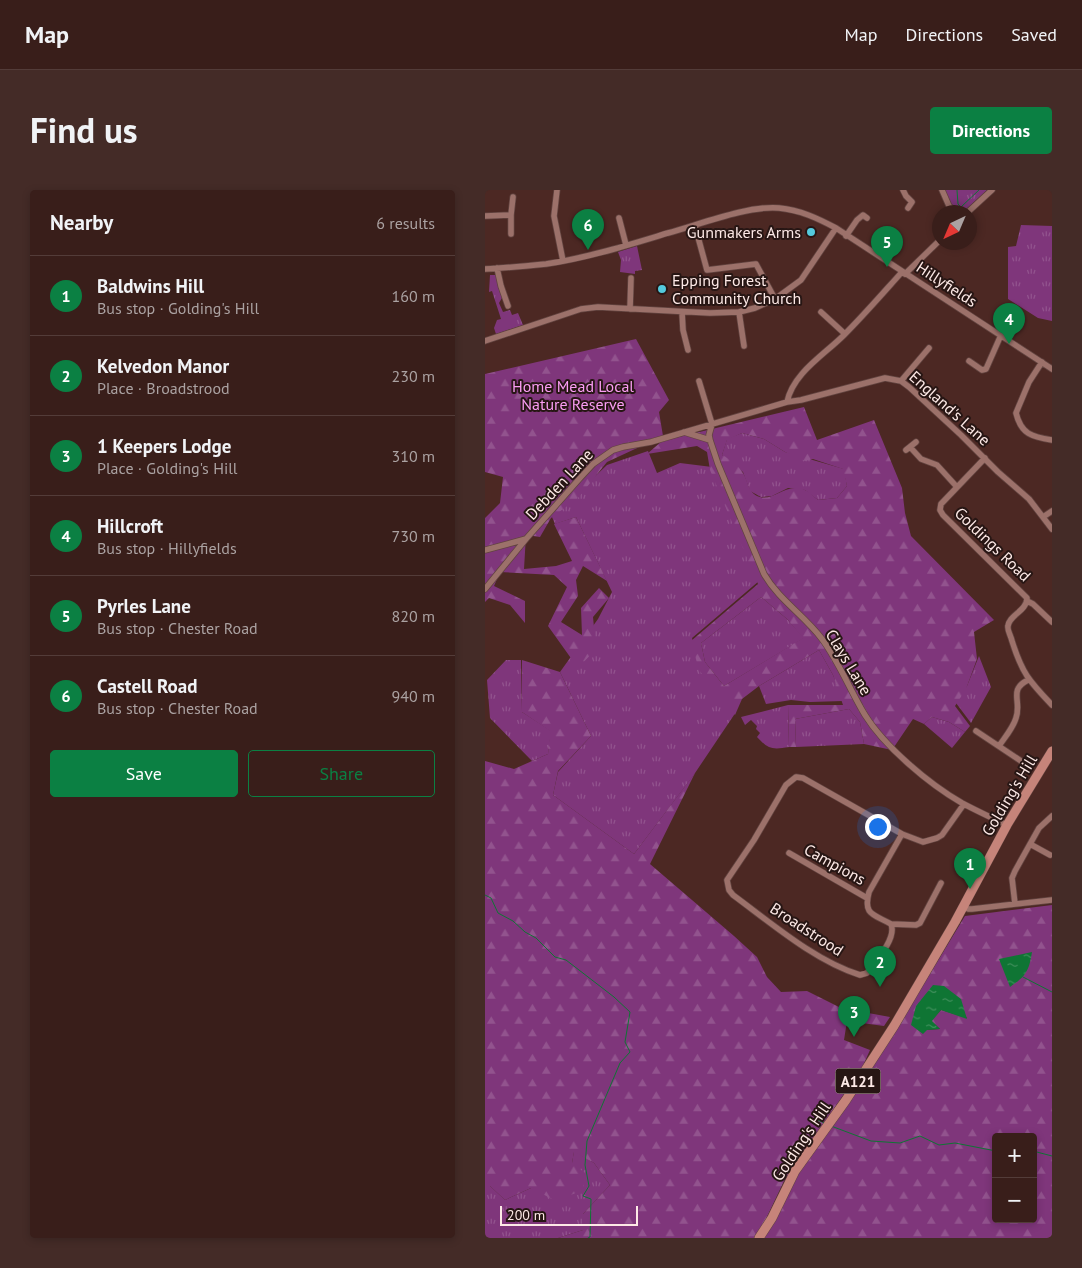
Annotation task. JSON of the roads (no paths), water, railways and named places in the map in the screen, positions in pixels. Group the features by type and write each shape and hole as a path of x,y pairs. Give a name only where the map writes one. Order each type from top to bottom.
{"main road":[{"name":"Golding's Hill","path":"759,1238 772,1218 795,1170 847,1100 878,1051 963,906 1007,825 1052,751"}],"street":[{"path":"557,190 554,216 563,260"},
{"path":"903,190 905,196 912,202 908,208"},
{"path":"941,190 948,205"},
{"path":"976,205 992,190"},
{"path":"511,234 513,197"},
{"name":"Hillyfields","path":"485,269 563,260 626,245 750,210 778,207 809,214 835,228 1052,369"},
{"path":"485,216 511,215"},
{"path":"846,236 857,220 863,215"},
{"path":"619,218 626,245"},
{"path":"695,226 707,270 756,264 775,299"},
{"path":"485,341 581,308 739,312 755,308 775,299 801,280 835,228"},
{"path":"787,402 791,389 803,374 932,247"},
{"path":"497,268 501,286 509,306"},
{"path":"630,309 631,278"},
{"path":"682,312 683,330 689,350"},
{"path":"739,312 744,346"},
{"path":"821,312 845,334"},
{"path":"969,361 982,370 986,369 1001,335"},
{"path":"901,381 929,348"},
{"path":"1042,362 1029,382 1016,413 1025,431 1038,438 1052,440"},
{"name":"England's Lane","path":"712,424 787,402 885,378 901,381 909,386 1029,499 1052,528"},
{"path":"699,381 712,424"},
{"name":"Debden Lane","path":"485,550 526,539 560,503 580,478 606,455 623,447 651,442 712,424"},
{"name":"Clays Lane","path":"712,424 710,440 764,574 771,586 821,638 834,657 866,716 887,744 911,766 964,804 1007,825"},
{"path":"684,432 710,440"},
{"path":"916,442 908,448 918,457 937,465 957,487"},
{"name":"Goldings Road","path":"985,458 941,504 941,512 1027,598 1025,607 1008,625 1017,656 1028,680 1052,706"},
{"path":"1043,517 1052,511"},
{"path":"485,589 526,539"},
{"path":"1027,601 1033,604 1052,622"},
{"path":"999,746 1014,724 1017,716 1017,688 1028,680"},
{"path":"976,731 1021,761"},
{"name":"Broadstrood","path":"891,924 893,929 892,937 867,973 860,975 827,961 733,895 729,890 727,880 786,785 796,777 803,778 903,834"},
{"path":"941,883 920,923 891,924 872,914 867,908 869,892 903,834 923,842 937,838 948,828 964,804"},
{"path":"1015,904 1012,878 1039,828 1052,816"},
{"path":"1030,844 1050,855"},
{"name":"Campions","path":"789,853 867,898"},
{"path":"963,906 972,909 1052,900"}],"water":[{"path":"1032,952 1030,964 1026,972 1020,980 1010,987 999,959"},
{"path":"933,985 944,986 961,999 967,1019 941,1010 932,1021 940,1029 927,1030 923,1034 911,1025 916,1006"}],"waterway":[{"path":"957,190 958,204 961,207 979,190"},
{"path":"485,895 491,898 498,913 513,921 525,932 536,938 555,957 566,960 614,997 630,1012 625,1042 630,1052 620,1063 587,1141 585,1165 589,1186 583,1196 591,1199 590,1237 588,1238"},
{"path":"1023,977 1052,992"},
{"path":"814,1119 825,1123"},
{"path":"831,1126 871,1141 900,1143 920,1136 939,1145 955,1143 992,1150"},
{"path":"1037,1152 1052,1156"}],"place":[{"name":"Gunmakers Arms","path":"811,232"},
{"name":"Castell Road","path":"588,250"},
{"name":"Pyrles Lane","path":"887,267"},
{"name":"Epping Forest Community Church","path":"662,289"},
{"name":"Hillcroft","path":"1009,344"},
{"name":"Baldwins Hill","path":"970,889"},
{"name":"Kelvedon Manor","path":"880,987"},
{"name":"1 Keepers Lodge","path":"854,1037"}],"park label":[{"name":"Home Mead Local Nature Reserve","path":"573,395"}]}
